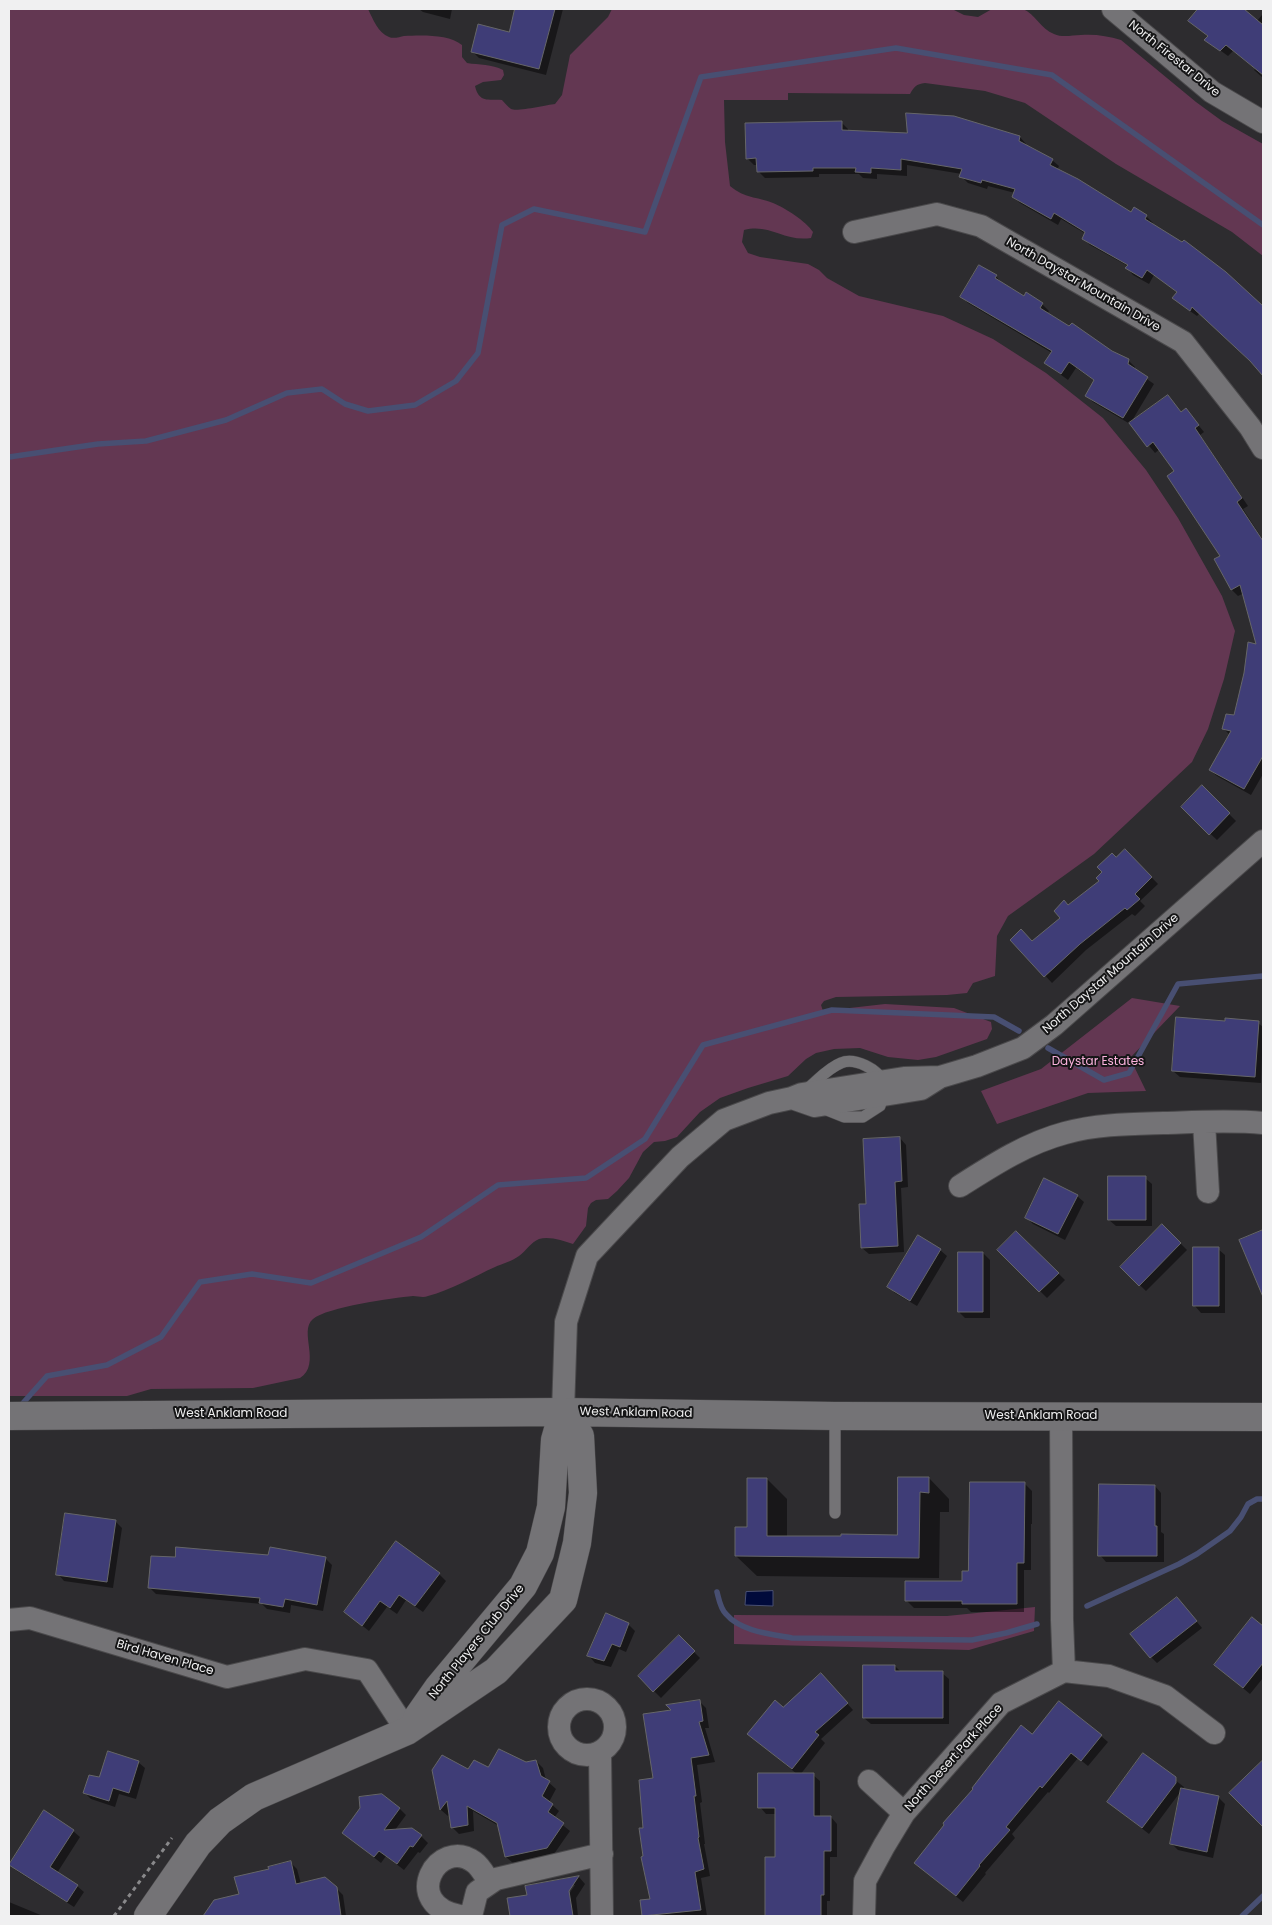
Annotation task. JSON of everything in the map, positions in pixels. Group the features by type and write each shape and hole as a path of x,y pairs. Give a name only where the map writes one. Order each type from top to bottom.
{"main road":[{"name":"West Anklam Road","path":"9,1416 563,1412 835,1416 1263,1417"},
{"name":"North Players Club Drive","path":"407,1731 438,1688 524,1586 540,1553 551,1507 555,1440 563,1412"},
{"name":"North Players Club Drive","path":"148,1916 198,1844 220,1821 254,1797 407,1731 496,1671 562,1600 577,1543 584,1493 580,1436 563,1412"}],"street":[{"name":"North Firestar Drive","path":"1113,9 1212,92 1263,122"},
{"name":"North Daystar Mountain Drive","path":"854,232 937,214 981,226 1183,342 1257,422 1263,448"},
{"name":"North Daystar Mountain Drive","path":"563,1412 566,1322 587,1256 680,1157 724,1120 769,1103 883,1088 911,1078 940,1077 977,1066 1023,1048 1054,1025 1263,841"},
{"path":"960,1186 994,1164 1034,1144 1087,1127 1204,1122 1263,1123"},
{"path":"1204,1122 1208,1192"},
{"path":"1061,1416 1064,1671 1109,1676 1165,1696 1214,1733"},
{"name":"Bird Haven Place","path":"9,1620 30,1618 227,1677 305,1659 367,1670 407,1731"},
{"name":"North Desert Park Place","path":"864,1916 865,1881 904,1813 1001,1703 1064,1671"},
{"path":"600,1752 602,1916"},
{"path":"870,1781 904,1813"},
{"path":"471,1916 477,1892 496,1879 602,1854"},
{"path":"460,1916 444,1912 436,1907 430,1899 428,1880 431,1871 437,1864 454,1856 464,1857 473,1861 480,1868 490,1883"}],"lane":[{"path":"803,1100 844,1117 863,1117 880,1106 883,1088"},
{"path":"835,1416 835,1514"}],"green space":[{"path":"9,9 368,9 379,29 389,37 426,36 450,39 462,45 462,57 467,63 503,70 504,75 501,80 483,82 475,86 482,98 502,100 514,110 555,104 562,95 570,55 608,17 612,9 952,9 964,15 978,17 992,9 1023,9 1031,14 1045,29 1057,35 1096,35 1121,40 1196,102 1222,121 1263,144 1263,256 1232,232 1116,164 1025,103 985,91 925,83 916,86 910,94 788,93 788,100 724,100 725,142 730,186 746,195 783,208 800,219 813,232 811,238 801,239 762,229 744,230 742,242 748,253 760,257 808,264 819,270 827,278 859,296 943,316 993,339 1046,373 1103,418 1146,470 1178,518 1222,596 1235,631 1224,679 1208,729 1192,762 1094,854 1008,916 997,936 995,976 973,983 967,993 836,997 824,1001 821,1005 823,1011 885,1004 954,1008 991,1022 992,1029 987,1039 936,1057 918,1060 888,1057 860,1048 834,1049 816,1053 806,1059 788,1076 720,1098 700,1112 677,1137 654,1142 643,1152 629,1178 608,1199 596,1200 591,1203 588,1208 586,1226 573,1244 552,1238 539,1239 533,1242 522,1254 454,1287 424,1297 413,1296 361,1304 332,1311 313,1319 309,1324 308,1331 309,1365 306,1372 300,1378 253,1388 151,1389 127,1396 9,1396"},
{"name":"Daystar Estates","path":"1132,998 1180,1006 1130,1058 1146,1091 1088,1093 997,1124 981,1091 1041,1069"},
{"path":"1035,1607 1034,1631 969,1650 734,1644 734,1615 947,1616"}],"shaded area":[{"path":"773,1591 773,1606 745,1605 746,1592"}],"building":[{"path":"515,9 555,9 539,69 471,52 478,24 509,32"},
{"path":"1198,9 1244,9 1263,25 1263,75 1226,45 1220,51 1204,40 1208,36 1188,21"},
{"path":"906,113 954,116 1020,136 1019,141 1053,159 1050,165 1078,179 1131,212 1134,207 1147,215 1145,219 1182,242 1184,240 1226,272 1263,306 1263,376 1250,361 1192,307 1190,311 1172,298 1177,292 1147,270 1142,278 1125,268 1128,265 1082,239 1085,232 1054,213 1051,219 1012,197 1015,189 982,180 981,183 959,177 962,169 901,159 901,170 871,168 871,173 855,172 856,168 813,168 813,171 757,172 756,158 746,159 745,123 842,121 842,130 907,133"},
{"path":"979,265 997,275 995,278 1024,296 1026,292 1043,303 1040,308 1069,326 1072,323 1112,351 1129,359 1128,364 1148,377 1123,418 1085,396 1094,380 1069,362 1061,374 1044,363 1052,351 960,297"},
{"path":"1168,395 1181,412 1186,408 1199,425 1195,428 1242,498 1237,502 1263,541 1263,756 1244,789 1209,770 1231,731 1222,729 1226,714 1234,715 1244,673 1248,642 1256,644 1240,585 1231,590 1214,559 1220,556 1167,476 1174,471 1153,442 1147,447 1129,423"},
{"path":"1202,785 1230,813 1209,835 1181,807"},
{"path":"1125,849 1152,877 1135,894 1140,899 1127,910 1125,908 1080,944 1044,977 1010,940 1021,929 1032,941 1060,918 1054,911 1064,900 1068,905 1099,881 1096,878 1102,872 1097,867 1112,853 1116,857"},
{"path":"1176,1017 1225,1021 1225,1018 1259,1021 1255,1077 1172,1071"},
{"path":"900,1137 902,1181 895,1182 898,1246 861,1248 859,1204 866,1204 863,1139"},
{"path":"1108,1176 1146,1176 1146,1220 1108,1220"},
{"path":"1044,1178 1078,1195 1058,1234 1025,1218"},
{"path":"1162,1224 1181,1243 1139,1286 1120,1267"},
{"path":"1263,1230 1263,1297 1239,1240"},
{"path":"1016,1231 1059,1273 1039,1292 997,1250"},
{"path":"918,1235 941,1249 910,1301 887,1287"},
{"path":"1193,1247 1219,1247 1219,1306 1193,1306"},
{"path":"958,1252 983,1252 983,1312 958,1312"},
{"path":"898,1477 929,1477 929,1493 920,1492 919,1558 735,1556 735,1527 747,1527 747,1478 767,1478 767,1536 841,1536 841,1534 897,1535"},
{"path":"970,1482 1025,1482 1024,1563 1017,1563 1017,1604 962,1604 962,1601 905,1601 905,1581 962,1581 962,1571 968,1571"},
{"path":"1099,1484 1155,1485 1157,1556 1098,1556"},
{"path":"65,1513 116,1520 107,1582 56,1575"},
{"path":"396,1541 440,1573 415,1606 399,1595 390,1608 380,1601 362,1626 344,1612"},
{"path":"176,1547 268,1555 270,1547 326,1557 317,1605 285,1599 283,1607 259,1603 260,1598 148,1588 151,1556 175,1557"},
{"path":"1177,1597 1197,1621 1150,1658 1130,1634"},
{"path":"606,1613 629,1623 620,1647 612,1644 604,1661 587,1656"},
{"path":"1252,1617 1263,1626 1263,1663 1243,1688 1214,1665"},
{"path":"679,1635 695,1651 653,1692 638,1676"},
{"path":"863,1665 895,1665 895,1671 943,1671 943,1718 863,1718"},
{"path":"821,1673 848,1703 815,1732 819,1735 792,1769 747,1734 775,1700 783,1707"},
{"path":"700,1700 703,1721 699,1722 709,1755 691,1758 696,1796 694,1796 698,1838 704,1869 695,1872 701,1910 642,1916 640,1900 650,1899 641,1857 643,1856 639,1828 643,1828 639,1780 653,1778 643,1714 671,1710 666,1705"},
{"path":"1059,1701 1102,1735 1081,1761 1071,1753 1042,1788 1040,1786 1006,1827 1010,1830 979,1865 956,1896 914,1863 944,1825 943,1823 973,1789 1021,1725 1032,1734"},
{"path":"499,1749 526,1762 536,1760 541,1776 550,1781 542,1796 553,1804 548,1812 564,1823 547,1848 505,1857 497,1823 467,1806 468,1825 451,1828 447,1801 440,1810 432,1770 442,1755 468,1769 474,1760 488,1767"},
{"path":"108,1751 139,1761 129,1793 113,1788 109,1801 83,1793 89,1775 99,1777"},
{"path":"1143,1753 1176,1777 1176,1783 1142,1828 1107,1802"},
{"path":"1263,1760 1263,1827 1229,1793"},
{"path":"758,1773 814,1773 814,1816 831,1816 831,1851 824,1851 824,1895 821,1895 821,1916 765,1916 765,1857 775,1857 775,1808 758,1808"},
{"path":"1181,1788 1219,1796 1207,1852 1170,1844"},
{"path":"382,1794 400,1808 384,1830 412,1828 422,1835 413,1847 410,1846 397,1864 379,1851 374,1857 342,1833 360,1808 359,1797"},
{"path":"44,1810 74,1830 50,1867 78,1885 67,1902 9,1865"},
{"path":"291,1861 296,1884 325,1877 337,1887 341,1916 203,1916 214,1900 239,1894 234,1877 269,1869 268,1867"},
{"path":"579,1876 569,1891 573,1916 510,1916 507,1898 527,1895 525,1886"}],"waterway":[{"path":"9,457 98,444 146,441 226,420 287,393 322,389 345,404 368,411 415,405 456,381 478,353 502,225 534,209 645,232 701,77 896,48 1052,75 1263,225"},
{"path":"1048,1048 1104,1080 1129,1073 1178,984 1263,976"},
{"path":"23,1403 47,1376 107,1365 161,1337 200,1282 252,1274 311,1283 421,1237 498,1185 586,1178 645,1139 703,1045 832,1010 994,1017 1019,1031"},
{"path":"1087,1606 1197,1554 1230,1531 1248,1504 1257,1499 1263,1499"},
{"path":"717,1592 724,1612 732,1620 756,1631 792,1638 972,1640 1037,1624"},
{"path":"1242,1916 1263,1896"}]}
